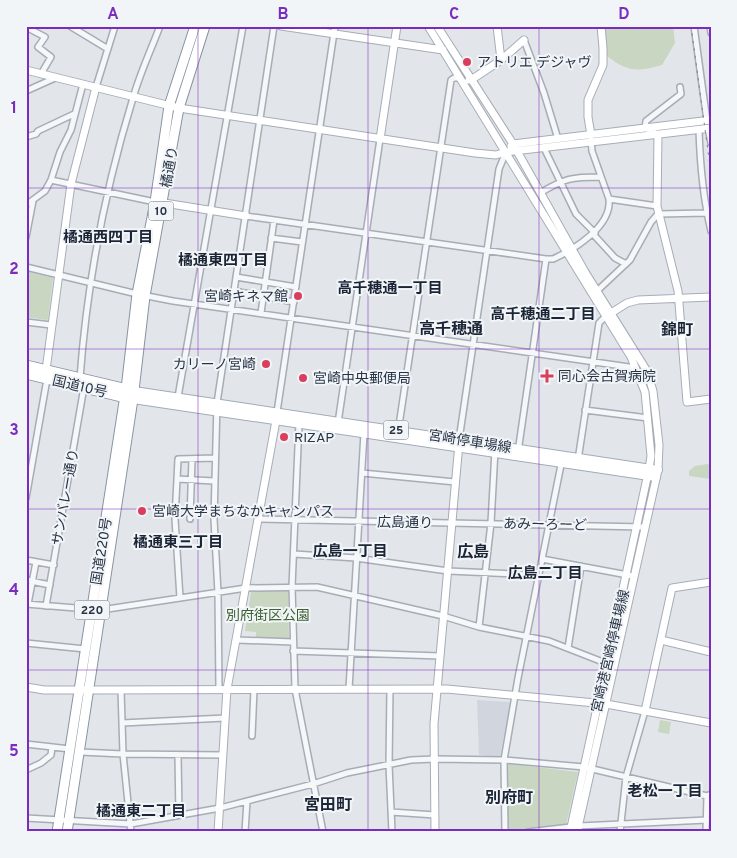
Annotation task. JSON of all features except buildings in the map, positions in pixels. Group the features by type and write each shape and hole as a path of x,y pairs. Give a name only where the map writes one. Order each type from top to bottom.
{"highway":[{"name":"橘通り","path":"159,202 169,106 195,26"},
{"name":"橘通り","path":"130,394 141,295 159,202 179,108 205,26"},
{"name":"国道10号","path":"26,366 84,388 130,394"},
{"name":"国道10号","path":"26,374 80,378 130,394"},
{"name":"国道220号","path":"67,832 90,690 96,610 130,394"},
{"name":"国道220号","path":"57,832 85,649 96,610"}],"main road":[{"name":"宮崎停車場線","path":"130,394 178,398 217,407"},
{"name":"宮崎停車場線","path":"130,394 653,473"},
{"name":"宮崎停車場線","path":"277,416 299,423 338,425 364,432 398,434"}],"street":[{"path":"70,26 108,49"},
{"path":"26,498 46,374 71,184 96,87 115,26"},
{"path":"80,378 90,283 108,192 133,96 160,26"},
{"path":"178,398 243,26"},
{"path":"218,832 225,718 214,519 217,407 274,26"},
{"path":"281,26 443,50"},
{"path":"223,689 237,640 277,416 335,26"},
{"path":"338,425 397,26"},
{"path":"428,26 506,152 597,291 608,315 646,371 653,392 659,445 653,473"},
{"path":"437,26 513,144 636,368 645,392 653,473"},
{"path":"497,26 501,60"},
{"path":"50,180 159,202 246,216 553,259 594,233 610,207 592,150 588,117 588,100 603,65 601,26"},
{"path":"694,26 711,143"},
{"path":"710,26 711,33"},
{"path":"26,27 45,37 38,47 51,57 41,74"},
{"path":"398,434 451,80 461,78 471,80 501,60 524,40 544,93 558,139"},
{"path":"26,70 179,108 496,155 506,152 544,148 646,128 709,124"},
{"path":"26,91 56,77"},
{"path":"26,205 45,191 71,130 83,84"},
{"path":"646,128 646,121 681,94 680,87"},
{"path":"26,137 36,134 38,131 74,114"},
{"path":"435,832 434,759 436,689 455,482 499,169 506,152 513,144 558,139 658,135 699,130 709,124"},
{"path":"646,128 658,135"},
{"path":"699,130 707,213 711,231"},
{"path":"658,135 657,206 679,298 687,402 711,399"},
{"path":"544,148 576,214 615,258 626,264"},
{"path":"540,193 560,182 576,178 601,177"},
{"path":"609,199 657,206"},
{"path":"26,236 33,201"},
{"path":"597,291 633,257 651,222 658,214 707,213"},
{"path":"261,313 274,220"},
{"path":"271,238 302,242"},
{"path":"518,452 546,259"},
{"path":"26,267 141,295 413,337 636,368"},
{"path":"236,276 296,286"},
{"path":"234,291 294,302"},
{"path":"578,461 599,323 627,303 638,300 711,297"},
{"path":"26,322 51,325"},
{"name":"サンバレー通り","path":"46,606 84,388"},
{"path":"585,410 648,418"},
{"path":"299,423 292,587 295,689 323,832"},
{"path":"349,689 364,432"},
{"path":"479,627 491,523 496,448"},
{"path":"180,598 175,518 178,459 215,458"},
{"path":"505,832 504,760 526,636 562,458"},
{"path":"190,519 192,459"},
{"path":"362,473 455,482"},
{"name":"宮崎港宮崎停車場線","path":"574,829 653,473"},
{"path":"177,479 214,481"},
{"name":"広島通り","path":"258,519 452,522"},
{"name":"あみーろーど","path":"452,522 641,526"},
{"path":"294,554 356,558 448,571 539,575"},
{"path":"26,560 54,565"},
{"path":"542,560 630,575"},
{"path":"36,562 29,581 27,604 96,610 246,588 317,587 443,616 479,627 526,636 568,648 610,664"},
{"path":"568,648 581,566"},
{"path":"29,581 50,585"},
{"path":"620,832 626,777 645,711 672,588 711,582"},
{"path":"237,640 293,642"},
{"path":"661,640 711,652"},
{"path":"26,643 85,649"},
{"path":"293,651 440,656"},
{"path":"26,688 44,690 436,689 602,704 711,723"},
{"path":"252,736 254,689"},
{"path":"390,689 389,764 392,832"},
{"path":"120,690 123,754 131,832"},
{"path":"122,723 225,718"},
{"path":"26,744 70,750"},
{"path":"26,770 41,763 51,755 52,747"},
{"path":"80,752 223,755"},
{"path":"178,755 180,815"},
{"path":"26,818 131,824 220,808 313,784 347,773 412,760 504,760 587,768 709,795 706,832"},
{"path":"245,832 247,801"},
{"path":"391,812 435,815"},
{"path":"528,832 620,824 707,820"}],"shaded area":[{"path":"477,700 510,702 500,757 479,755"}],"green space":[{"path":"604,26 673,26 675,43 662,65 646,69 627,68 607,56"},
{"path":"26,271 53,278 47,320 26,317"},
{"path":"711,465 711,479 689,476 689,471 695,466"},
{"name":"別府街区公園","path":"288,589 289,639 256,637 256,632 245,631 251,592"},
{"path":"660,720 671,722 669,734 658,732"},
{"path":"510,764 578,772 566,825 509,831 507,829 505,768"}],"railway":[{"path":"691,26 711,173"}],"place":[{"name":"アトリエ デジャヴ","path":"467,62"},
{"name":"宮崎キネマ館","path":"298,296"},
{"name":"カリーノ宮崎","path":"266,364"},
{"name":"同心会古賀病院","path":"547,376"},
{"name":"宮崎中央郵便局","path":"303,378"},
{"name":"RIZAP","path":"284,437"},
{"name":"宮崎大学まちなかキャンパス","path":"142,511"}],"district":[{"name":"橘通西四丁目","path":"108,237"},
{"name":"橘通東四丁目","path":"223,260"},
{"name":"高千穂通一丁目","path":"390,288"},
{"name":"高千穂通二丁目","path":"543,314"},
{"name":"高千穂通","path":"451,328"},
{"name":"錦町","path":"677,329"},
{"name":"橘通東三丁目","path":"178,542"},
{"name":"広島一丁目","path":"350,551"},
{"name":"広島","path":"473,551"},
{"name":"広島二丁目","path":"545,573"},
{"name":"老松一丁目","path":"665,791"},
{"name":"別府町","path":"509,797"},
{"name":"宮田町","path":"328,804"},
{"name":"橘通東二丁目","path":"141,811"}]}
